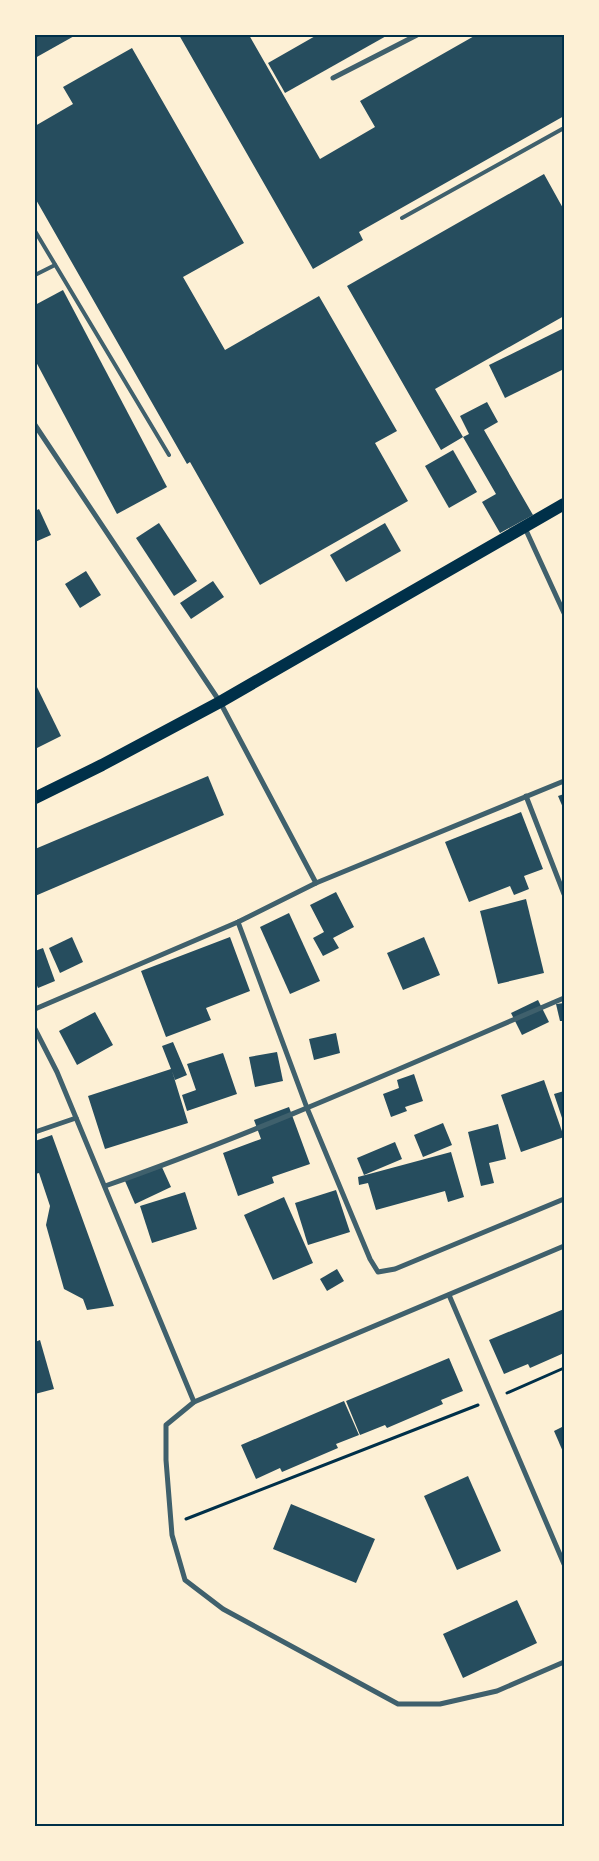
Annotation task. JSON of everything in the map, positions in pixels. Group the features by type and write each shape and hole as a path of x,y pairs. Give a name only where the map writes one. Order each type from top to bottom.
{"main road":[{"path":"35,798 102,765 220,702 564,504"}],"street":[{"path":"333,78 417,35"},
{"path":"35,425 220,702 316,883"},
{"path":"524,528 564,613"},
{"path":"35,1009 238,922 316,883 564,781"},
{"path":"526,796 564,894"},
{"path":"238,922 307,1108 370,1259 378,1272 395,1269 564,1199"},
{"path":"105,1186 179,1160 307,1108 564,998"},
{"path":"35,1030 57,1072 194,1402"},
{"path":"35,1132 76,1118"},
{"path":"564,1246 194,1402 166,1424 166,1460 172,1535 185,1580 223,1609 398,1704 440,1704 497,1691 564,1662"},
{"path":"449,1295 564,1564"}],"lane":[{"path":"402,218 564,128"},
{"path":"35,231 169,455"},
{"path":"35,275 55,264"}],"path":[{"path":"171,1525 493,1399 564,1368"}],"building":[{"path":"35,35 76,35 35,58"},
{"path":"179,35 249,35 320,159 375,127 360,101 476,35 564,35 564,116 359,232 363,240 313,269"},
{"path":"317,35 388,35 285,93 268,63"},
{"path":"132,48 244,243 183,277 225,350 319,296 397,431 375,443 408,501 260,585 190,462 187,464 35,198 35,126 73,104 63,87"},
{"path":"544,174 564,210 564,316 435,389 463,437 441,450 347,286"},
{"path":"63,290 167,487 117,514 35,360 35,305"},
{"path":"564,328 564,369 505,398 489,365"},
{"path":"487,402 498,422 484,430 533,515 500,533 482,502 496,494 463,437 469,434 460,416"},
{"path":"453,450 477,492 449,508 425,466"},
{"path":"39,509 51,535 35,542 35,511"},
{"path":"159,523 197,581 174,596 136,538"},
{"path":"385,523 401,551 346,582 330,555"},
{"path":"86,571 101,595 80,608 65,584"},
{"path":"213,581 224,597 191,619 180,603"},
{"path":"35,683 61,736 35,749"},
{"path":"208,776 224,815 35,896 35,849"},
{"path":"564,794 564,810 558,796"},
{"path":"521,812 543,869 524,876 529,889 514,895 510,886 469,902 445,842"},
{"path":"336,892 354,927 333,938 339,948 323,956 313,938 324,932 310,905"},
{"path":"526,899 544,973 498,984 480,911"},
{"path":"289,913 320,981 290,994 260,927"},
{"path":"72,937 83,962 60,973 49,948"},
{"path":"230,937 250,991 206,1008 211,1020 166,1037 141,971"},
{"path":"424,937 440,975 403,990 387,953"},
{"path":"43,948 55,981 38,988 35,981 35,951"},
{"path":"538,1000 549,1022 522,1035 511,1013"},
{"path":"564,1003 564,1021 560,1021 556,1004"},
{"path":"95,1012 113,1045 77,1065 59,1031"},
{"path":"336,1033 340,1053 314,1060 309,1039"},
{"path":"173,1042 187,1075 175,1080 172,1071 188,1123 105,1149 88,1096 171,1069 162,1046"},
{"path":"277,1052 283,1081 255,1087 249,1057"},
{"path":"223,1053 237,1094 187,1111 182,1095 196,1090 187,1064"},
{"path":"414,1074 423,1101 405,1107 407,1111 391,1117 383,1094 399,1088 397,1080"},
{"path":"544,1080 564,1137 521,1152 501,1095"},
{"path":"564,1091 564,1124 554,1094"},
{"path":"289,1107 310,1164 272,1177 274,1183 238,1196 223,1153 261,1139 254,1120"},
{"path":"443,1123 452,1145 423,1157 414,1135"},
{"path":"498,1124 506,1159 489,1163 494,1183 481,1186 468,1132"},
{"path":"52,1135 114,1306 87,1310 83,1299 64,1289 46,1225 50,1206 39,1173 35,1174 35,1141"},
{"path":"395,1142 402,1159 364,1175 357,1158"},
{"path":"451,1152 464,1197 448,1202 445,1191 376,1210 368,1183 359,1185 358,1177"},
{"path":"161,1165 171,1187 135,1204 125,1181"},
{"path":"336,1190 350,1232 308,1245 295,1203"},
{"path":"185,1192 197,1229 152,1243 140,1206"},
{"path":"284,1197 313,1263 273,1280 244,1215"},
{"path":"337,1269 344,1281 327,1291 320,1279"},
{"path":"564,1309 564,1353 530,1368 528,1364 504,1374 489,1340"},
{"path":"40,1340 54,1389 35,1394 35,1342"},
{"path":"449,1358 463,1391 441,1400 443,1404 387,1428 385,1425 360,1435 346,1401"},
{"path":"344,1401 359,1435 336,1444 338,1448 282,1472 280,1468 256,1479 241,1445"},
{"path":"564,1426 564,1454 554,1431"},
{"path":"468,1476 501,1551 457,1570 424,1496"},
{"path":"291,1504 375,1539 356,1583 273,1549"},
{"path":"517,1600 537,1643 463,1678 443,1634"}]}
